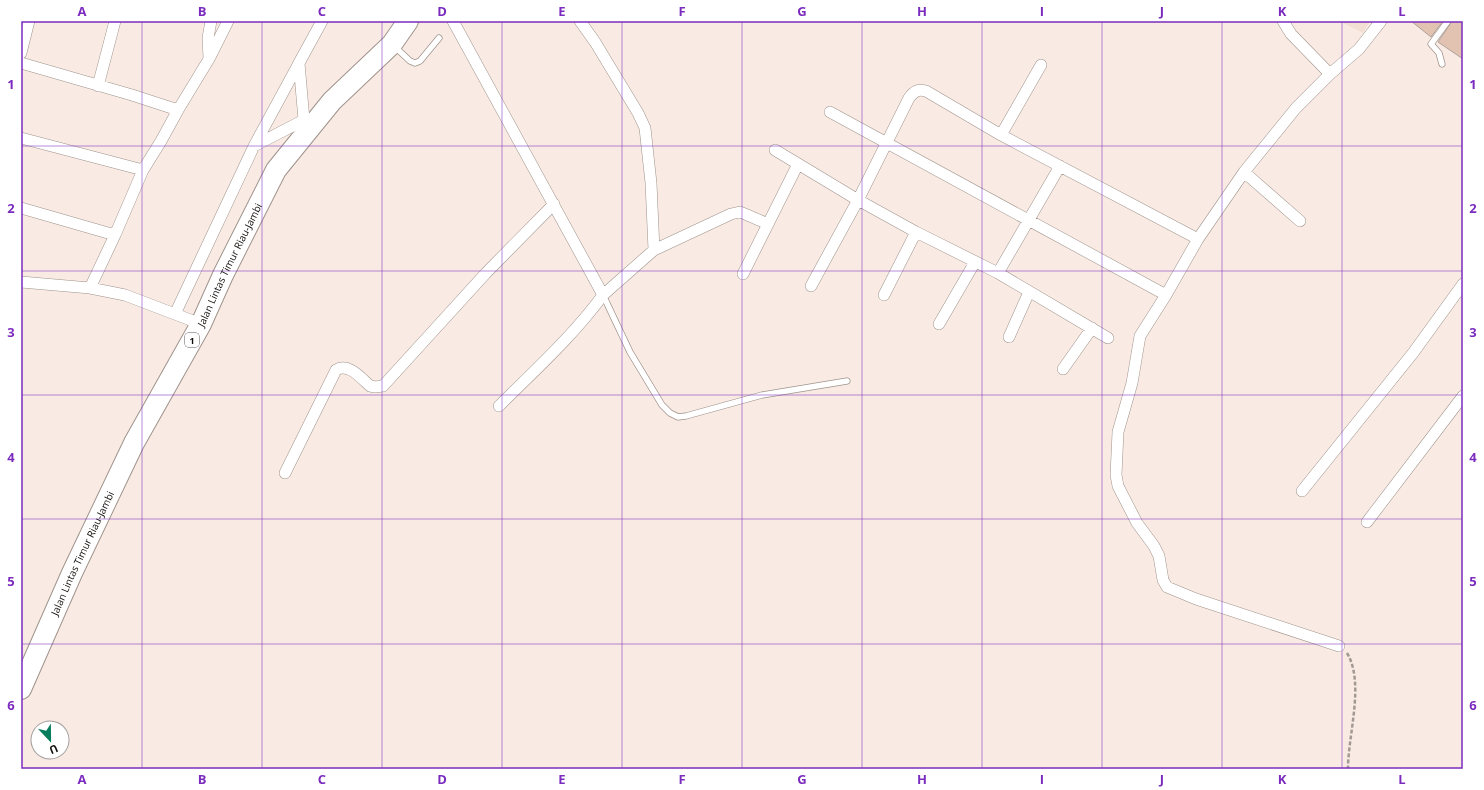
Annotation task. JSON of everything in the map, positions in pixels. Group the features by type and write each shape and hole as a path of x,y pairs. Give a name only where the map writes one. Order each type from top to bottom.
{"highway":[{"name":"Jalan Lintas Timur Riau-Jambi","path":"21,689 72,573 134,443 201,324 223,275 276,170 308,123 392,44 408,21"}],"street":[{"path":"21,53 29,21"},
{"path":"98,86 114,21"},
{"path":"209,59 208,38 211,21"},
{"path":"90,288 143,170 209,59 228,21"},
{"path":"175,314 254,146 322,21"},
{"path":"453,21 554,204 579,254 603,295"},
{"path":"580,21 595,42 638,113 645,128 651,183 654,250"},
{"path":"1284,21 1291,34 1330,74"},
{"path":"1339,646 1196,599 1167,587 1163,580 1159,556 1154,546 1137,523 1118,486 1116,475 1118,432 1132,383 1140,336 1166,295 1198,239 1244,172 1296,108 1330,74 1359,49 1381,21"},
{"path":"21,63 178,110"},
{"path":"254,146 308,123 299,63"},
{"path":"1001,135 1042,65"},
{"path":"811,286 858,200 909,98 913,93 920,90 926,91 1001,135 1198,239"},
{"path":"830,112 1166,295"},
{"path":"21,138 143,170"},
{"path":"775,150 858,200 916,232 998,273 1108,338"},
{"path":"743,274 798,164"},
{"path":"998,273 1060,166"},
{"path":"1244,172 1300,221"},
{"path":"285,473 336,370 342,367 348,367 370,386 383,386 486,273 554,204"},
{"path":"21,208 115,235"},
{"path":"499,406 573,331 603,295 654,250 731,214 740,212 768,224"},
{"path":"884,295 916,232"},
{"path":"939,324 975,262"},
{"path":"1302,491 1413,353 1463,284"},
{"path":"22,285 90,288 125,295 201,324"},
{"path":"1009,337 1029,292"},
{"path":"1063,369 1092,328"},
{"path":"1367,522 1463,396"}],"lane":[{"path":"1442,64 1439,53 1431,44 1448,21"},
{"path":"392,44 410,61 415,63 420,61 439,38"},
{"path":"603,295 630,352 662,405 670,413 678,417 692,415 762,395 847,381"}],"path":[{"path":"1339,646 1346,651 1350,658 1356,689 1348,769"}],"shaded area":[{"path":"1339,21 1370,21 1363,33"}],"building":[{"path":"1411,21 1443,21 1431,37"},
{"path":"1452,21 1463,21 1463,59 1438,42"}]}
